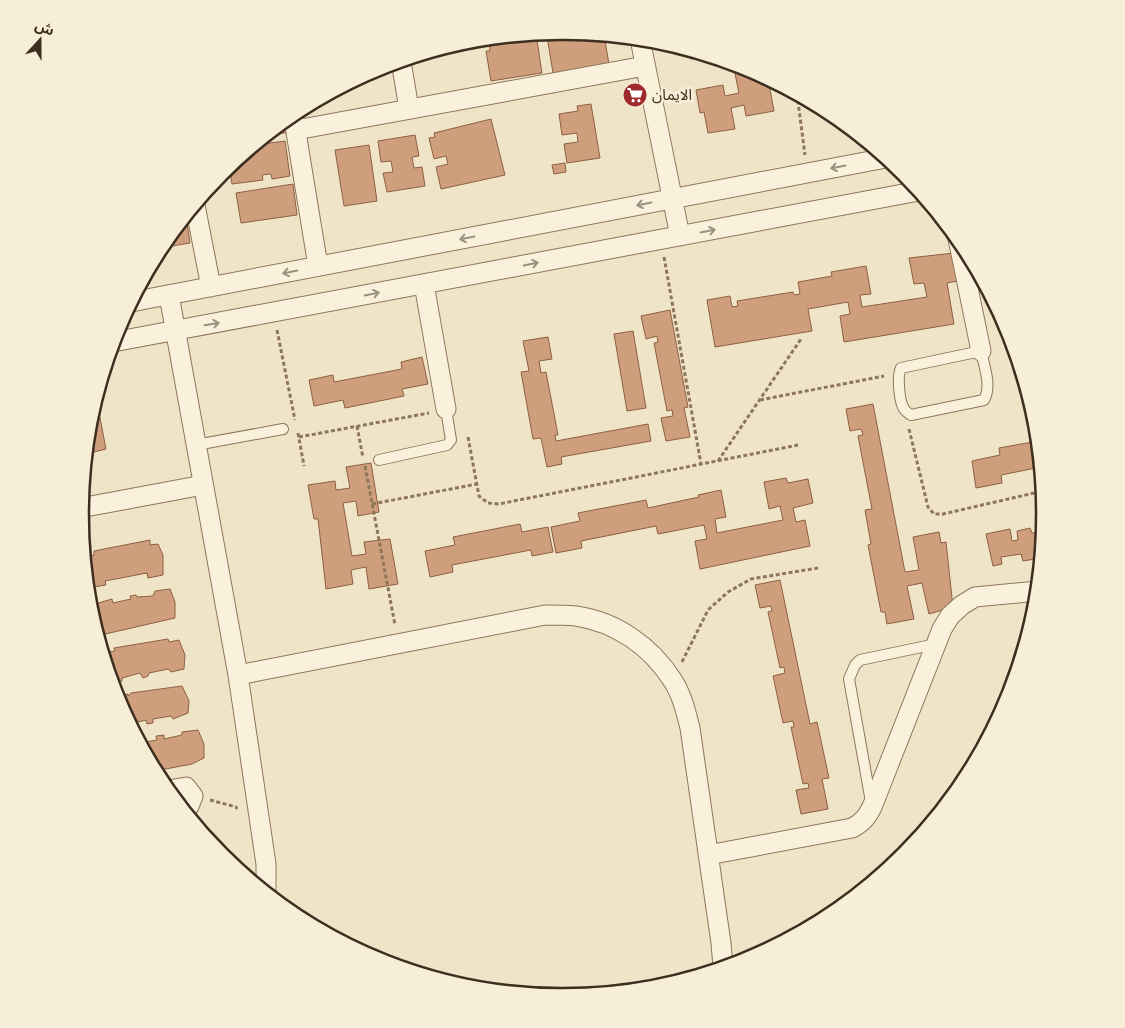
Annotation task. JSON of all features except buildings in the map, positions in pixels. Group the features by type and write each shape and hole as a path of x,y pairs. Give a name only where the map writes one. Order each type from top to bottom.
{"street":[{"path":"641,47 680,236"},
{"path":"297,122 409,109 645,66"},
{"path":"402,68 409,109"},
{"path":"294,123 318,266"},
{"path":"139,300 877,160"},
{"path":"122,340 911,193"},
{"path":"196,212 211,287"},
{"path":"962,259 981,351"},
{"path":"424,284 446,409"},
{"path":"168,294 238,675 266,864 266,883"},
{"path":"89,506 203,485"},
{"path":"708,855 852,828 861,824 868,816 942,629 950,616 975,597 1029,592"},
{"path":"238,675 545,615 575,616 605,623 632,637 655,657 673,681 684,704 690,728 722,960"},
{"path":"176,789 186,787 187,801"}],"lane":[{"path":"981,351 988,393 984,400 911,414 905,411 903,405 898,373 901,368 907,365 981,351"},
{"path":"379,460 447,445 451,440 446,409"},
{"path":"196,445 284,429"},
{"path":"872,806 849,679 851,672 860,660 937,644"}],"path":[{"path":"798,103 807,173"},
{"path":"661,240 701,464"},
{"path":"274,312 304,466"},
{"path":"718,461 801,339"},
{"path":"759,400 898,373"},
{"path":"299,437 446,409"},
{"path":"905,411 928,507 934,514 943,514 1035,493"},
{"path":"357,426 399,644"},
{"path":"468,436 479,496 488,503 499,504 798,445"},
{"path":"372,504 477,484"},
{"path":"673,681 708,610 728,592 751,579 818,568"},
{"path":"187,801 236,807 238,816"}],"place":[{"name":"الايمان","path":"635,95"}]}
